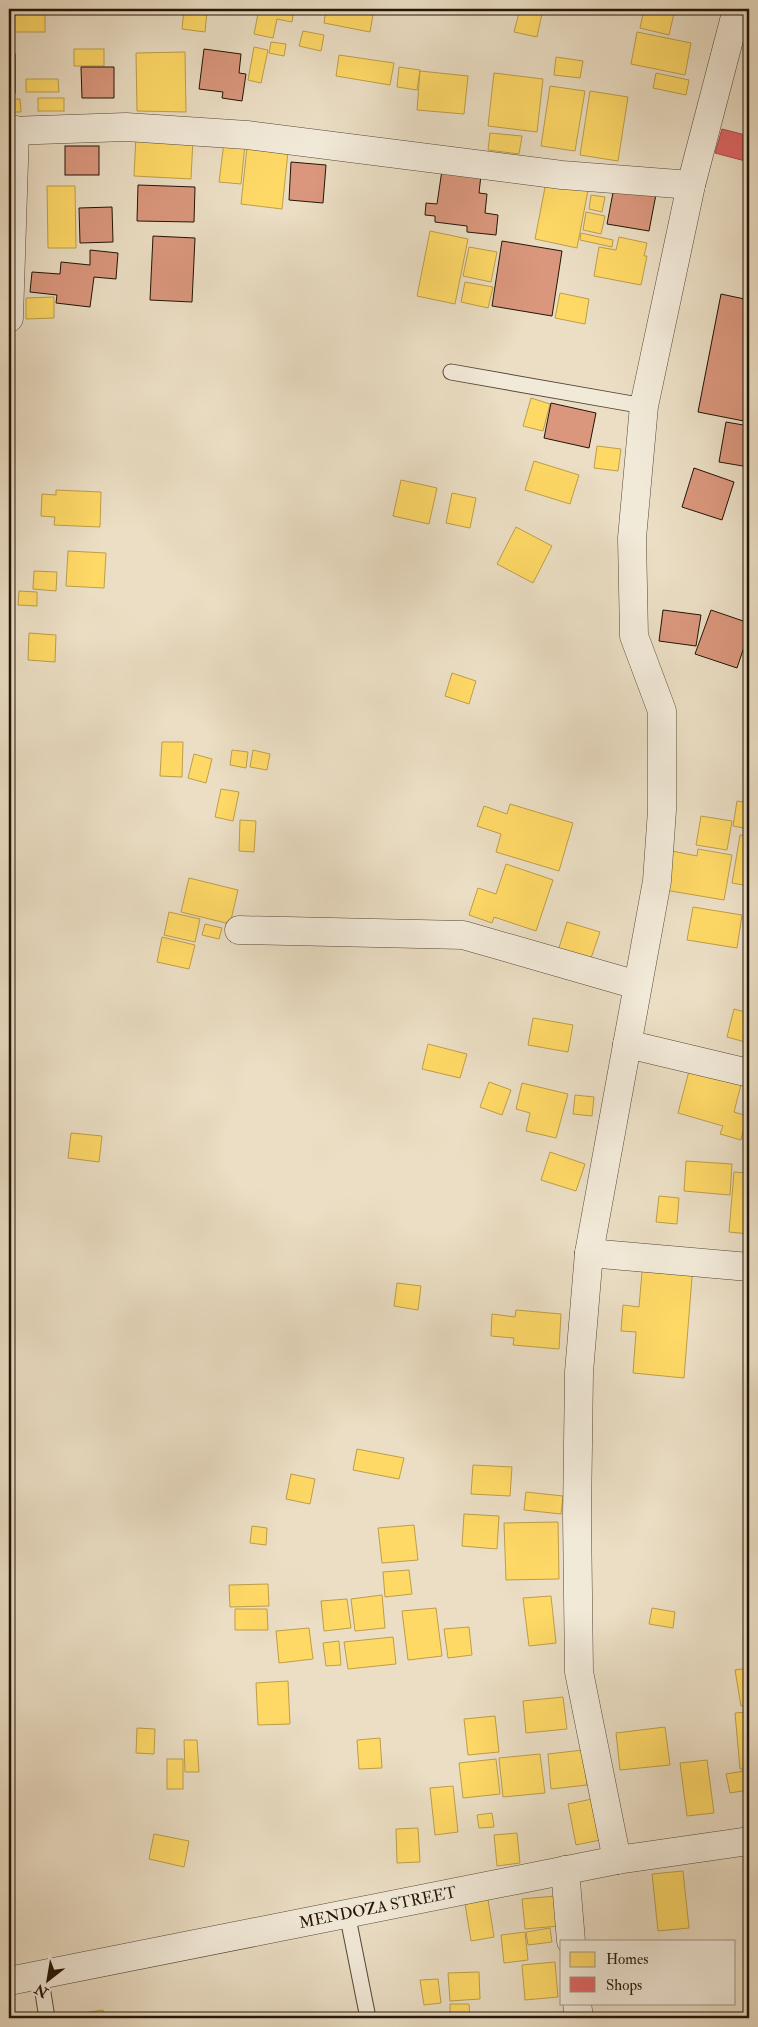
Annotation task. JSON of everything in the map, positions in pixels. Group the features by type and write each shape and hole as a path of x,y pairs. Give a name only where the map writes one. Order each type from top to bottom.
{"street":[{"path":"617,1860 579,1672 577,1516 579,1372 589,1253 657,881 662,810 662,711 634,636 632,538 644,406 691,185 737,9"},
{"path":"9,318 12,130 126,127 247,134 562,175 691,185"},
{"path":"239,930 463,935 637,985"},
{"path":"627,1044 749,1073"},
{"path":"589,1253 749,1267"},
{"name":"MENDOZA STREET","path":"9,1981 617,1860 749,1841"},
{"path":"565,1870 572,1940"},
{"path":"578,2004 579,2018"}],"lane":[{"path":"451,372 644,406"},
{"path":"347,1913 368,2018"},
{"path":"40,1974 47,2018"}],"building: Homes":[{"path":"9,9 45,9 45,32 9,32"},
{"path":"184,9 207,11 205,32 182,29"},
{"path":"259,9 294,9 292,22 277,19 273,38 254,34"},
{"path":"326,9 374,9 370,32 324,23"},
{"path":"520,9 543,9 537,37 514,32"},
{"path":"644,9 675,9 669,35 640,28"},
{"path":"303,31 324,35 321,51 299,46"},
{"path":"637,32 691,43 685,75 631,64"},
{"path":"271,42 286,44 284,56 269,53"},
{"path":"254,47 268,50 261,83 248,80"},
{"path":"74,49 104,49 104,66 74,66"},
{"path":"185,52 186,112 137,111 136,53"},
{"path":"339,55 394,63 390,85 336,76"},
{"path":"556,57 583,61 580,78 554,75"},
{"path":"399,67 420,70 417,90 397,87"},
{"path":"420,71 468,76 464,114 417,110"},
{"path":"494,73 543,79 537,132 488,126"},
{"path":"656,73 689,80 686,95 653,88"},
{"path":"26,79 58,79 59,92 26,92"},
{"path":"550,86 585,91 575,151 541,146"},
{"path":"590,91 628,97 618,161 580,155"},
{"path":"38,98 64,98 64,111 38,111"},
{"path":"9,99 20,99 21,112 9,112"},
{"path":"490,133 522,136 519,154 488,150"},
{"path":"136,136 193,139 191,179 134,176"},
{"path":"224,142 245,144 241,184 219,182"},
{"path":"247,147 288,152 282,209 241,204"},
{"path":"547,177 589,185 577,248 535,239"},
{"path":"47,186 75,186 76,248 48,248"},
{"path":"591,195 605,197 602,212 589,209"},
{"path":"586,212 605,216 601,234 583,230"},
{"path":"430,231 468,239 455,304 417,296"},
{"path":"581,233 613,240 612,247 580,240"},
{"path":"619,237 647,243 644,256 647,256 641,285 594,276 599,247 616,250"},
{"path":"469,247 497,252 491,282 463,276"},
{"path":"465,282 493,287 488,308 461,302"},
{"path":"560,293 589,299 585,324 555,318"},
{"path":"54,297 54,318 26,319 26,298"},
{"path":"531,398 550,404 543,431 523,426"},
{"path":"597,446 621,449 618,471 594,468"},
{"path":"534,461 579,475 570,504 525,490"},
{"path":"401,480 437,488 429,524 393,516"},
{"path":"56,490 101,492 100,527 54,525 55,517 41,516 42,494 56,495"},
{"path":"452,493 476,498 470,528 446,523"},
{"path":"516,527 552,546 533,583 497,564"},
{"path":"68,551 106,553 104,588 66,586"},
{"path":"34,571 57,572 56,591 33,589"},
{"path":"19,591 37,592 37,606 18,605"},
{"path":"29,633 56,635 55,662 28,660"},
{"path":"452,673 476,681 469,704 445,696"},
{"path":"162,742 183,742 182,777 160,776"},
{"path":"232,750 248,752 246,768 230,765"},
{"path":"253,750 270,754 267,770 250,767"},
{"path":"194,754 212,759 206,783 188,778"},
{"path":"221,789 239,792 233,821 215,817"},
{"path":"737,801 749,803 749,829 733,826"},
{"path":"510,804 573,823 559,871 496,852 501,834 477,826 484,806 507,814"},
{"path":"701,816 732,821 727,850 696,845"},
{"path":"240,820 256,821 254,852 239,851"},
{"path":"740,835 749,836 749,886 732,883"},
{"path":"698,849 732,855 724,900 665,890 672,851 697,856"},
{"path":"506,864 553,880 536,931 494,917 492,923 469,915 478,888 496,894"},
{"path":"189,878 238,890 230,924 181,912"},
{"path":"693,907 742,915 737,948 687,940"},
{"path":"169,912 200,919 195,942 164,935"},
{"path":"567,922 600,932 590,961 558,951"},
{"path":"205,924 222,928 219,939 202,935"},
{"path":"162,937 195,945 189,969 157,962"},
{"path":"734,1009 749,1013 749,1043 727,1037"},
{"path":"533,1018 573,1025 568,1052 528,1045"},
{"path":"428,1044 467,1054 460,1078 422,1069"},
{"path":"690,1067 742,1081 734,1112 747,1116 741,1140 720,1134 723,1126 678,1113"},
{"path":"489,1082 511,1090 502,1115 480,1107"},
{"path":"522,1083 568,1094 556,1138 526,1131 530,1113 516,1109"},
{"path":"575,1095 594,1097 592,1116 573,1114"},
{"path":"71,1133 102,1136 99,1162 68,1158"},
{"path":"550,1152 585,1164 576,1191 541,1180"},
{"path":"686,1161 732,1164 730,1195 684,1191"},
{"path":"734,1172 749,1173 749,1234 729,1232"},
{"path":"659,1196 679,1198 677,1224 656,1222"},
{"path":"643,1261 693,1265 684,1378 633,1373 636,1332 621,1331 623,1305 639,1307"},
{"path":"397,1283 421,1286 418,1310 394,1306"},
{"path":"516,1310 561,1314 559,1349 513,1345 514,1338 491,1336 492,1314 515,1317"},
{"path":"357,1449 404,1458 399,1479 353,1470"},
{"path":"473,1465 512,1467 510,1496 471,1494"},
{"path":"291,1474 315,1479 310,1504 286,1499"},
{"path":"526,1492 563,1496 561,1514 524,1510"},
{"path":"464,1514 499,1516 497,1549 462,1546"},
{"path":"558,1522 559,1579 506,1580 504,1523"},
{"path":"414,1525 418,1560 382,1563 378,1528"},
{"path":"252,1526 267,1528 266,1545 250,1543"},
{"path":"409,1570 412,1594 385,1597 383,1572"},
{"path":"268,1584 269,1606 230,1607 229,1585"},
{"path":"382,1595 385,1628 355,1631 351,1599"},
{"path":"551,1596 556,1643 529,1646 523,1598"},
{"path":"347,1599 351,1628 324,1631 321,1601"},
{"path":"749,1605 749,1640 743,1639"},
{"path":"436,1608 442,1656 408,1660 402,1611"},
{"path":"652,1608 675,1612 673,1628 649,1624"},
{"path":"235,1609 267,1609 268,1630 235,1630"},
{"path":"469,1627 472,1655 448,1658 444,1629"},
{"path":"309,1628 313,1659 279,1663 276,1631"},
{"path":"393,1637 396,1664 348,1669 344,1642"},
{"path":"339,1641 341,1665 326,1666 323,1643"},
{"path":"749,1668 749,1705 741,1706 735,1670"},
{"path":"288,1681 290,1724 258,1725 256,1683"},
{"path":"563,1697 567,1729 526,1733 523,1701"},
{"path":"749,1712 749,1769 740,1769 735,1713"},
{"path":"495,1716 499,1752 468,1755 464,1719"},
{"path":"665,1727 670,1765 620,1770 616,1733"},
{"path":"137,1728 155,1729 154,1754 136,1753"},
{"path":"380,1738 382,1768 359,1769 357,1740"},
{"path":"184,1740 197,1740 199,1772 185,1772"},
{"path":"583,1750 587,1785 551,1789 548,1754"},
{"path":"540,1754 545,1793 503,1797 499,1758"},
{"path":"167,1759 183,1759 183,1789 167,1789"},
{"path":"496,1759 500,1794 463,1798 459,1763"},
{"path":"707,1760 714,1813 687,1816 680,1763"},
{"path":"744,1771 748,1790 730,1793 726,1774"},
{"path":"453,1786 458,1832 435,1835 430,1788"},
{"path":"592,1799 600,1840 576,1845 568,1804"},
{"path":"492,1813 494,1827 479,1828 477,1815"},
{"path":"418,1828 420,1862 397,1863 396,1829"},
{"path":"517,1833 520,1863 497,1866 494,1835"},
{"path":"154,1834 189,1841 184,1867 149,1859"},
{"path":"683,1871 689,1928 658,1931 652,1874"},
{"path":"487,1893 494,1937 471,1941 464,1897"},
{"path":"555,1896 559,1926 525,1929 522,1899"},
{"path":"550,1928 552,1942 528,1945 526,1932"},
{"path":"525,1932 528,1960 504,1963 501,1935"},
{"path":"555,1962 558,1997 525,2000 522,1965"},
{"path":"479,1972 480,1999 450,2001 448,1973"},
{"path":"438,1979 441,2003 424,2005 420,1980"},
{"path":"450,2004 469,2004 470,2018 450,2018"},
{"path":"103,2010 104,2018 83,2018 83,2013"}],"building: Shops":[{"path":"722,129 749,136 749,162 715,153"}],"building: Other":[{"path":"204,49 241,54 239,73 246,74 242,101 222,98 223,92 199,89"},
{"path":"9,54 15,54 15,93 9,93"},
{"path":"81,67 114,67 114,98 82,98"},
{"path":"65,146 99,146 99,175 65,175"},
{"path":"291,162 326,165 323,203 289,200"},
{"path":"442,170 481,175 479,193 487,194 485,213 498,215 496,235 467,232 467,226 435,222 435,216 425,215 426,203 437,204"},
{"path":"615,182 657,189 649,231 607,224"},
{"path":"138,185 195,187 194,222 137,221"},
{"path":"112,207 113,242 80,243 79,208"},
{"path":"153,236 195,238 192,302 150,300"},
{"path":"502,241 562,251 552,316 492,306"},
{"path":"90,250 118,253 116,279 94,277 90,307 56,303 57,295 30,292 32,272 60,274 61,262 90,265"},
{"path":"721,294 749,300 749,422 698,412"},
{"path":"551,403 596,413 589,448 544,438"},
{"path":"726,422 749,426 749,467 719,462"},
{"path":"694,468 734,482 722,520 682,507"},
{"path":"663,610 701,615 696,646 659,641"},
{"path":"711,610 749,623 749,632 737,668 695,654"}]}
